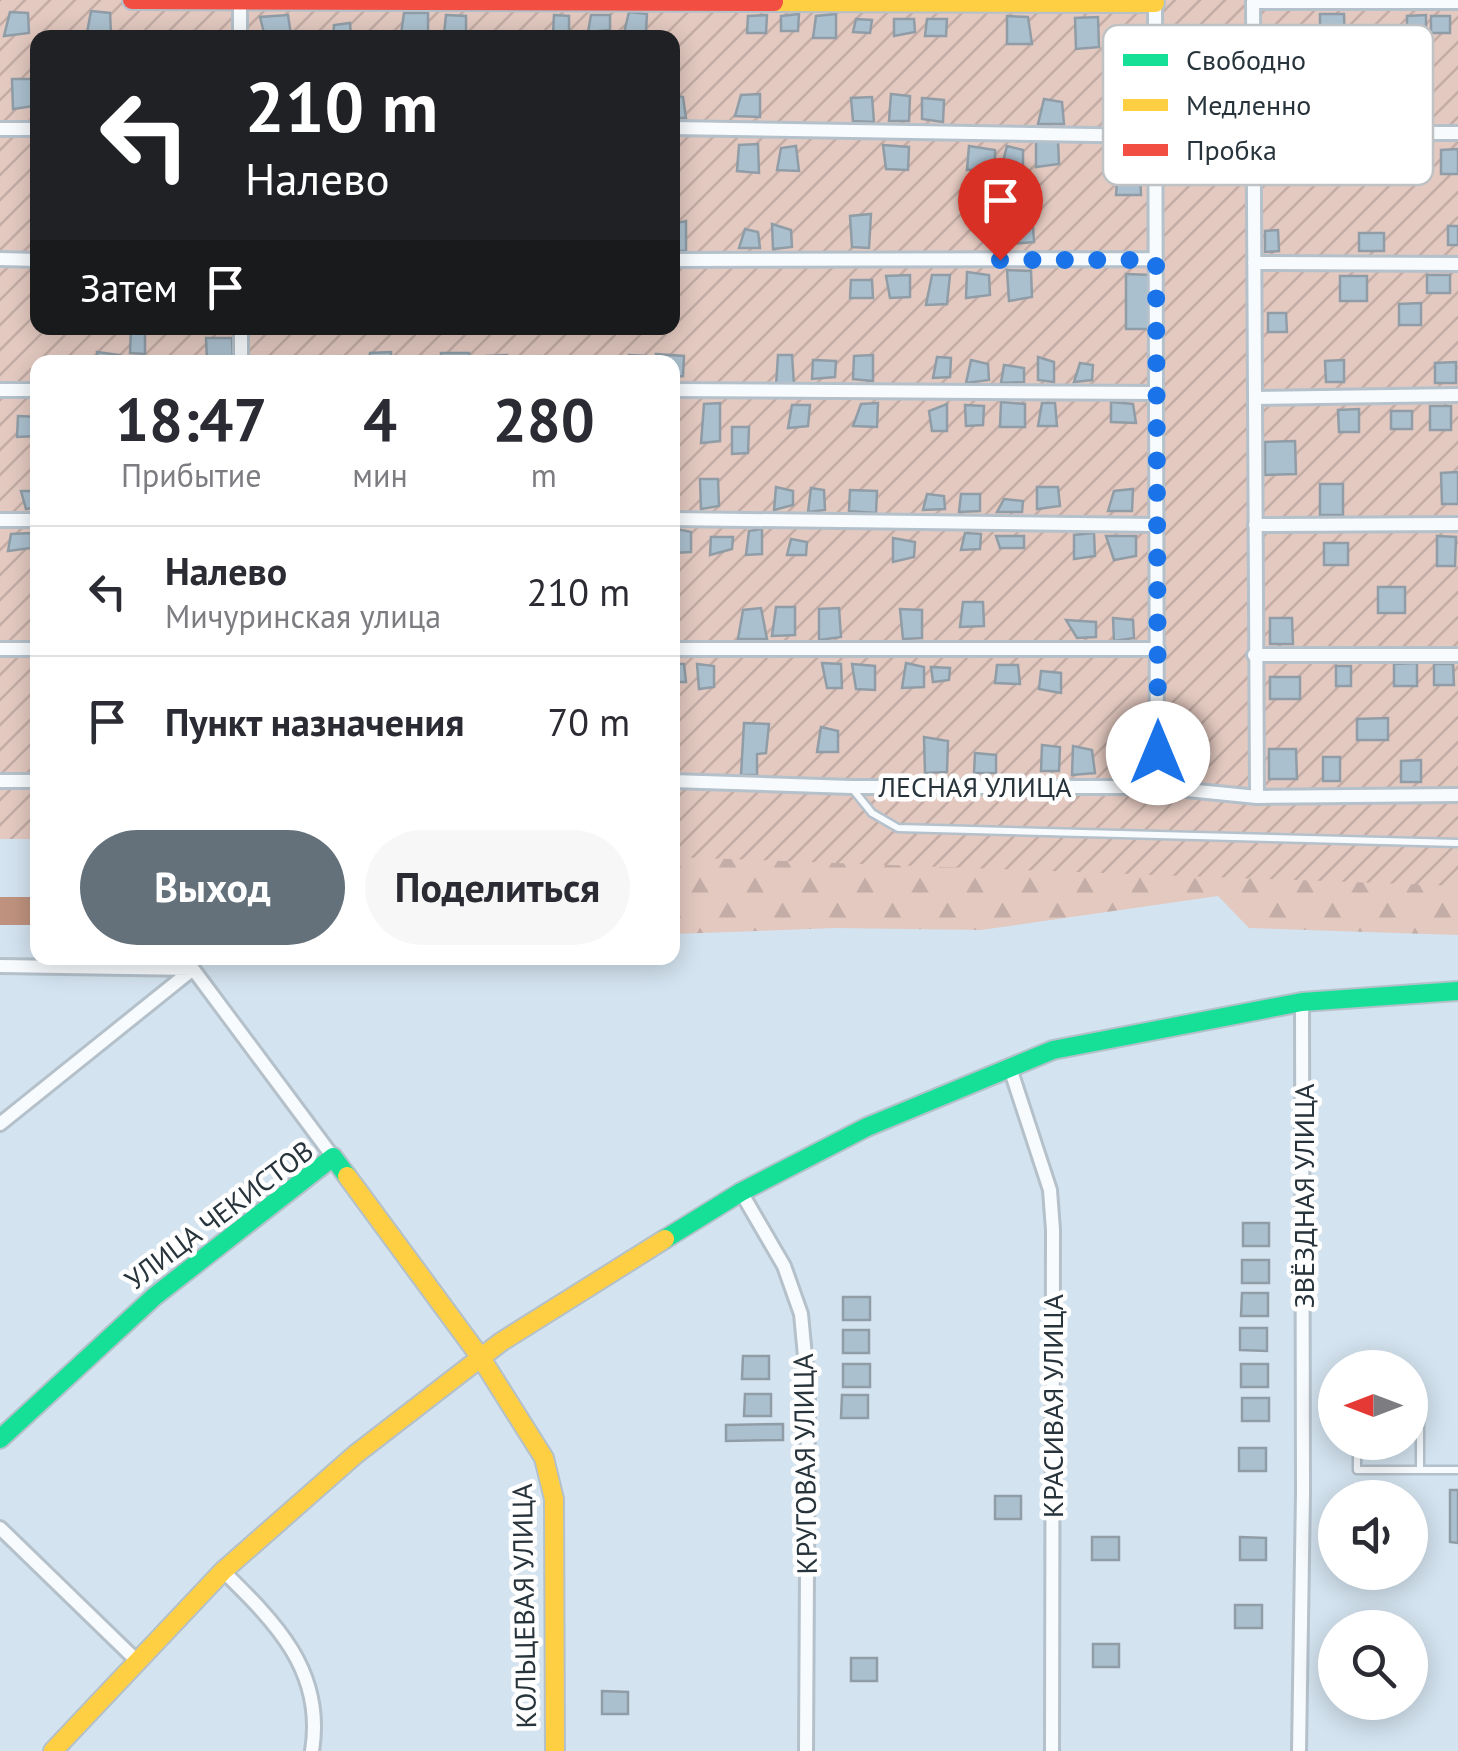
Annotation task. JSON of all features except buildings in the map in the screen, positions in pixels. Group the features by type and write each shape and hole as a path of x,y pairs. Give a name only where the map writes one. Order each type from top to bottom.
{"street":[{"path":"132,0 1155,2"},
{"path":"240,0 240,30"},
{"path":"1253,25 1253,2 1458,2"},
{"path":"680,128 1103,135"},
{"path":"0,129 30,129"},
{"path":"1433,132 1458,132"},
{"path":"1156,185 1157,788"},
{"path":"1254,185 1257,797"},
{"path":"0,260 30,260"},
{"path":"680,260 1156,260"},
{"path":"1254,264 1458,264"},
{"path":"0,390 30,390"},
{"path":"680,390 1156,393"},
{"path":"1255,398 1458,395"},
{"path":"680,519 1157,525"},
{"path":"0,520 30,520"},
{"path":"1254,525 1458,524"},
{"path":"0,648 30,649"},
{"path":"680,649 1158,649"},
{"path":"1254,656 1458,654"},
{"path":"0,782 30,781"},
{"name":"ЛЕСНАЯ УЛИЦА","path":"680,781 851,787 1157,788 1257,797 1458,795"},
{"path":"0,966 193,968"},
{"path":"0,1124 193,968"},
{"path":"193,968 333,1158"},
{"path":"56,1750 136,1659 222,1572 356,1454 481,1358 741,1192 867,1126 1053,1050 1302,1002 1458,991"},
{"name":"ЗВЁЗДНАЯ УЛИЦА","path":"1299,1751 1304,1493 1302,1002"},
{"name":"КРАСИВАЯ УЛИЦА","path":"1010,1068 1050,1190 1054,1230 1052,1751"},
{"name":"УЛИЦА ЧЕКИСТОВ","path":"0,1438 155,1296 333,1158 481,1358"},
{"name":"КРУГОВАЯ УЛИЦА","path":"741,1192 784,1266 800,1314 808,1388 806,1751"},
{"name":"КОЛЬЦЕВАЯ УЛИЦА","path":"481,1358 544,1458 551,1478 555,1751"},
{"path":"0,1528 136,1659"},
{"path":"222,1572 281,1628 293,1648 307,1676 313,1708 312,1751"}],"lane":[{"path":"851,787 872,814 898,828 1458,843"},
{"path":"1357,1460 1357,1470 1458,1470"},
{"path":"1420,1460 1420,1470"}],"green space":[{"path":"0,0 1458,0 1458,886 680,857 680,355 30,355 30,839 0,839"},
{"path":"680,805 1458,857 1458,935 1249,928 1218,896 981,930 836,928 680,934"}],"waterway":[{"path":"0,911 30,911"}],"traffic: fast":[{"path":"665,1239 741,1192 867,1127 1053,1050 1302,1002 1458,991"},
{"path":"0,1439 155,1296 333,1157 347,1176"}],"traffic: slow":[{"path":"774,2 1155,3"},
{"path":"347,1176 481,1358 544,1458 554,1499 555,1751"},
{"path":"53,1751 223,1571 356,1454 501,1342 665,1239"}],"traffic: jam":[{"path":"132,0 774,2"}],"route":[{"path":"1000,260 1156,260 1158,753"}]}
